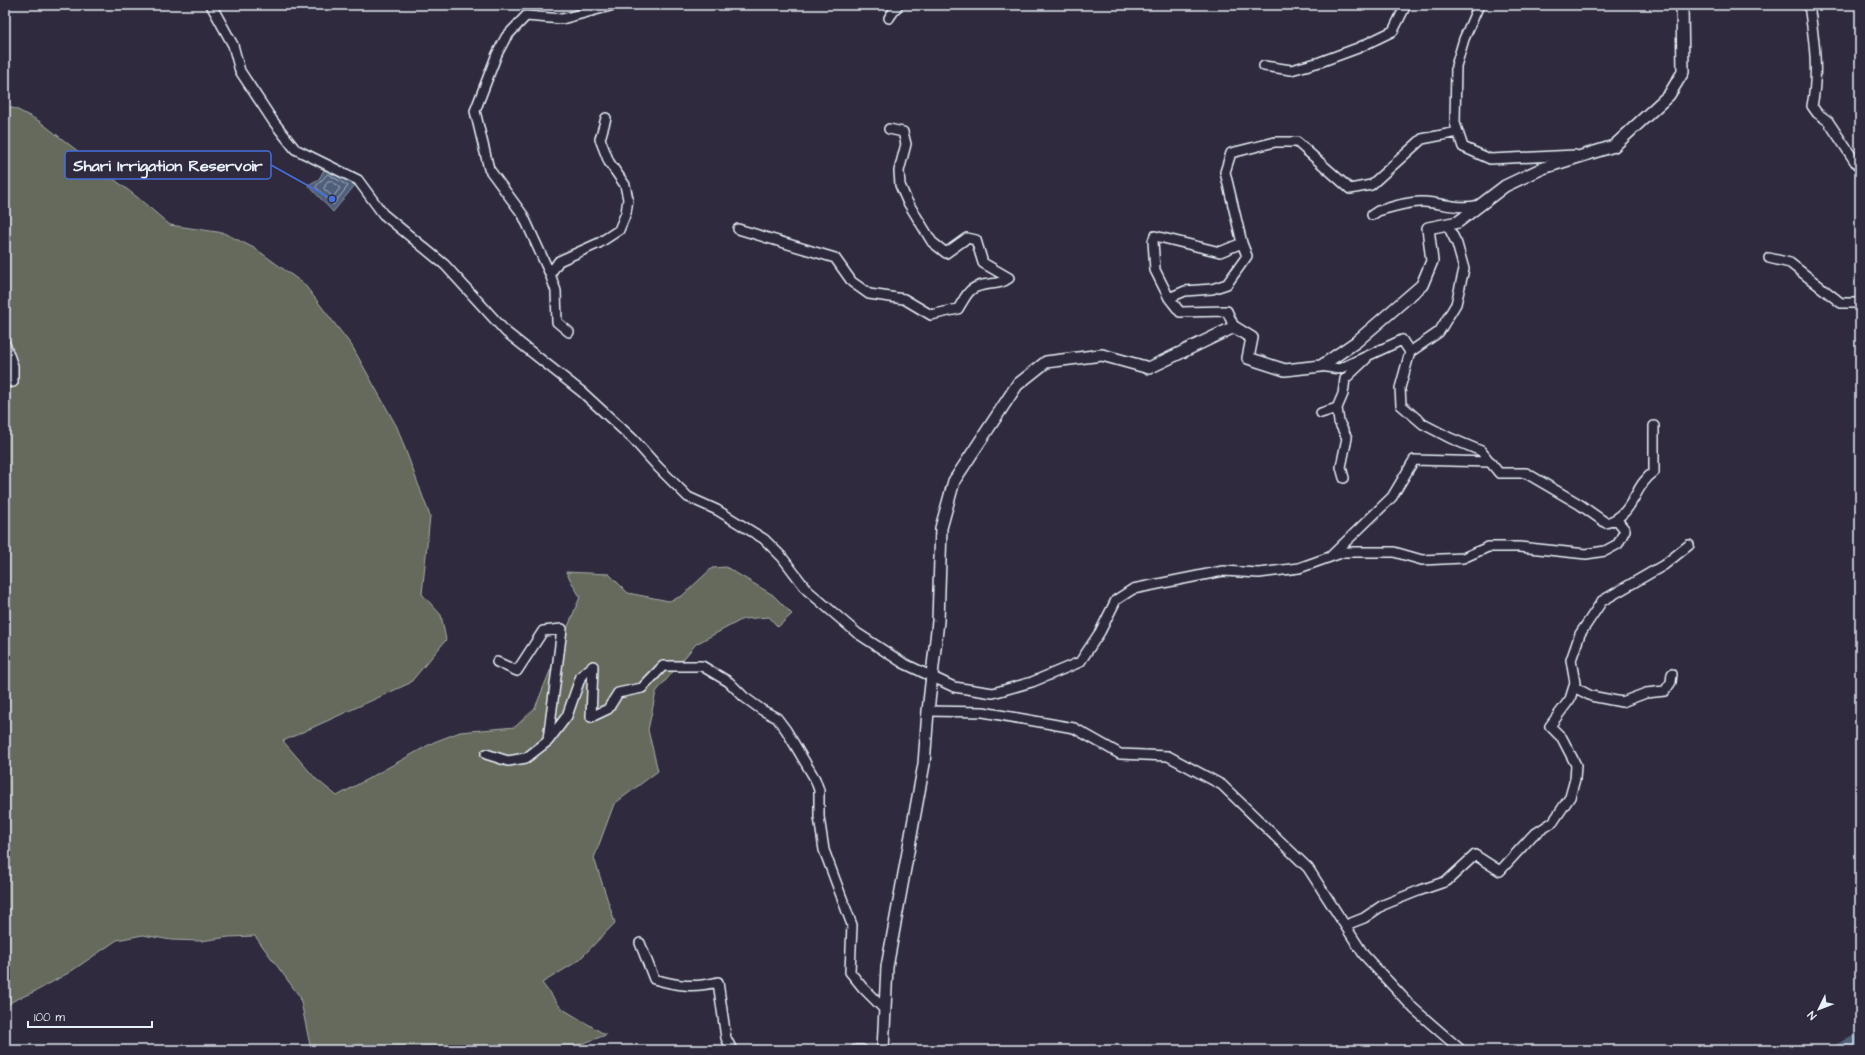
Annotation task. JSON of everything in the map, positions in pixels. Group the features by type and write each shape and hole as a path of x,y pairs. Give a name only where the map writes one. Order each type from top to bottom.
{"street":[{"path":"211,5 233,45 240,70 273,121 295,149 358,180 382,214 445,265 506,332 582,392 633,439 688,497 717,510 764,538 782,557 807,590 857,633 903,663 954,687 993,693 1032,682 1080,662 1100,632 1116,600 1133,589 1223,572 1259,573 1299,568 1344,552 1394,552 1422,560 1463,558 1488,547 1519,547 1586,554 1605,551 1618,544 1625,530 1617,520"},
{"path":"569,332 557,322 556,291 550,274 522,214 489,169 475,111 494,61 506,37 526,16 562,19 614,5"},
{"path":"889,18 898,5"},
{"path":"1264,66 1291,70 1320,62 1358,48 1393,31 1406,5"},
{"path":"1479,5 1464,39 1456,66 1455,123 1463,147 1490,159 1524,159 1586,155"},
{"path":"1321,366 1356,342 1422,285 1432,261 1428,228 1458,222 1505,186 1543,168 1614,146 1669,95 1683,72 1682,5"},
{"path":"1809,5 1816,65 1816,89 1812,106 1817,113 1828,121 1860,169"},
{"path":"550,274 559,261 599,243 619,230 626,213 628,199 625,185 609,162 600,139 606,118"},
{"path":"738,229 835,258 852,282 869,294 904,299 931,315 958,308 970,291 981,285 1003,283 1009,278 983,263 976,240 967,238 946,254 932,242 907,201 900,185 899,171 906,144 903,132 889,129"},
{"path":"1169,298 1185,291 1212,289 1227,284 1248,256 1242,243 1225,172 1231,154 1275,142 1298,142 1350,189 1371,185 1422,139 1458,132"},
{"path":"1372,215 1378,211 1423,202 1455,207 1480,205"},
{"path":"1447,224 1457,244 1464,269 1456,304 1439,332 1410,352 1400,388 1401,405 1423,424 1450,438 1481,451 1499,473 1526,473 1580,504 1606,523 1617,520 1633,502 1646,477 1654,472 1654,426"},
{"path":"1242,243 1220,252 1156,236 1153,241 1155,270 1169,298 1180,312 1227,311 1234,327 1252,338 1248,358 1285,370 1321,366 1339,369 1402,340 1410,352"},
{"path":"1769,258 1790,264 1841,303 1860,303"},
{"path":"883,1050 887,967 924,764 938,621 941,528 954,481 1017,385 1046,362 1102,355 1149,368 1234,327"},
{"path":"5,344 13,366 13,382 5,382"},
{"path":"1344,478 1341,467 1346,438 1339,422 1337,408 1343,394 1345,378 1377,351"},
{"path":"1321,413 1337,408"},
{"path":"1329,558 1392,497 1414,460 1489,462"},
{"path":"1346,925 1364,918 1383,906 1418,891 1447,881 1475,855 1500,871 1533,835 1554,822 1570,797 1575,779 1576,765 1562,738 1550,726 1570,699 1576,683 1571,660 1580,634 1602,601 1664,565 1689,545"},
{"path":"497,662 517,671 543,632 562,629 548,741"},
{"path":"486,754 508,761 526,758 548,741 567,716 580,676 593,666 591,717 608,709 618,693 642,688 663,666 702,666 728,682 744,697 762,710 777,718 815,779 818,790 819,817 824,850 852,925 850,972 863,988 884,1009"},
{"path":"1574,687 1591,696 1622,702 1646,693 1665,691 1671,682 1672,674"},
{"path":"928,711 983,712 1074,728 1120,754 1168,756 1222,785 1308,868 1364,955 1414,1009 1461,1050"},
{"path":"640,943 654,979 676,985 701,986 718,982 726,1038 732,1050"},
{"path":"856,1050 862,1050"}],"green space":[{"path":"5,106 16,109 39,121 137,197 170,225 224,233 256,249 304,284 352,346 397,427 430,516 422,594 441,615 446,640 410,683 283,741 316,779 337,796 434,742 460,732 515,727 535,708 580,597 566,572 609,574 628,593 669,601 682,596 712,568 726,567 773,595 792,614 778,627 769,617 743,619 696,644 656,692 648,730 658,771 614,804 594,858 615,923 578,961 542,983 561,1008 606,1035 573,1047 574,1050 311,1050 300,997 255,936 229,937 201,941 171,940 143,935 117,940 70,972 38,990 13,1001 5,1007"}],"water":[{"path":"324,170 332,171 355,185 333,212 308,185 319,179"}],"waterway":[{"path":"1842,1050 1860,1041"}],"place":[{"name":"Shari Irrigation Reservoir","path":"332,199"}]}
